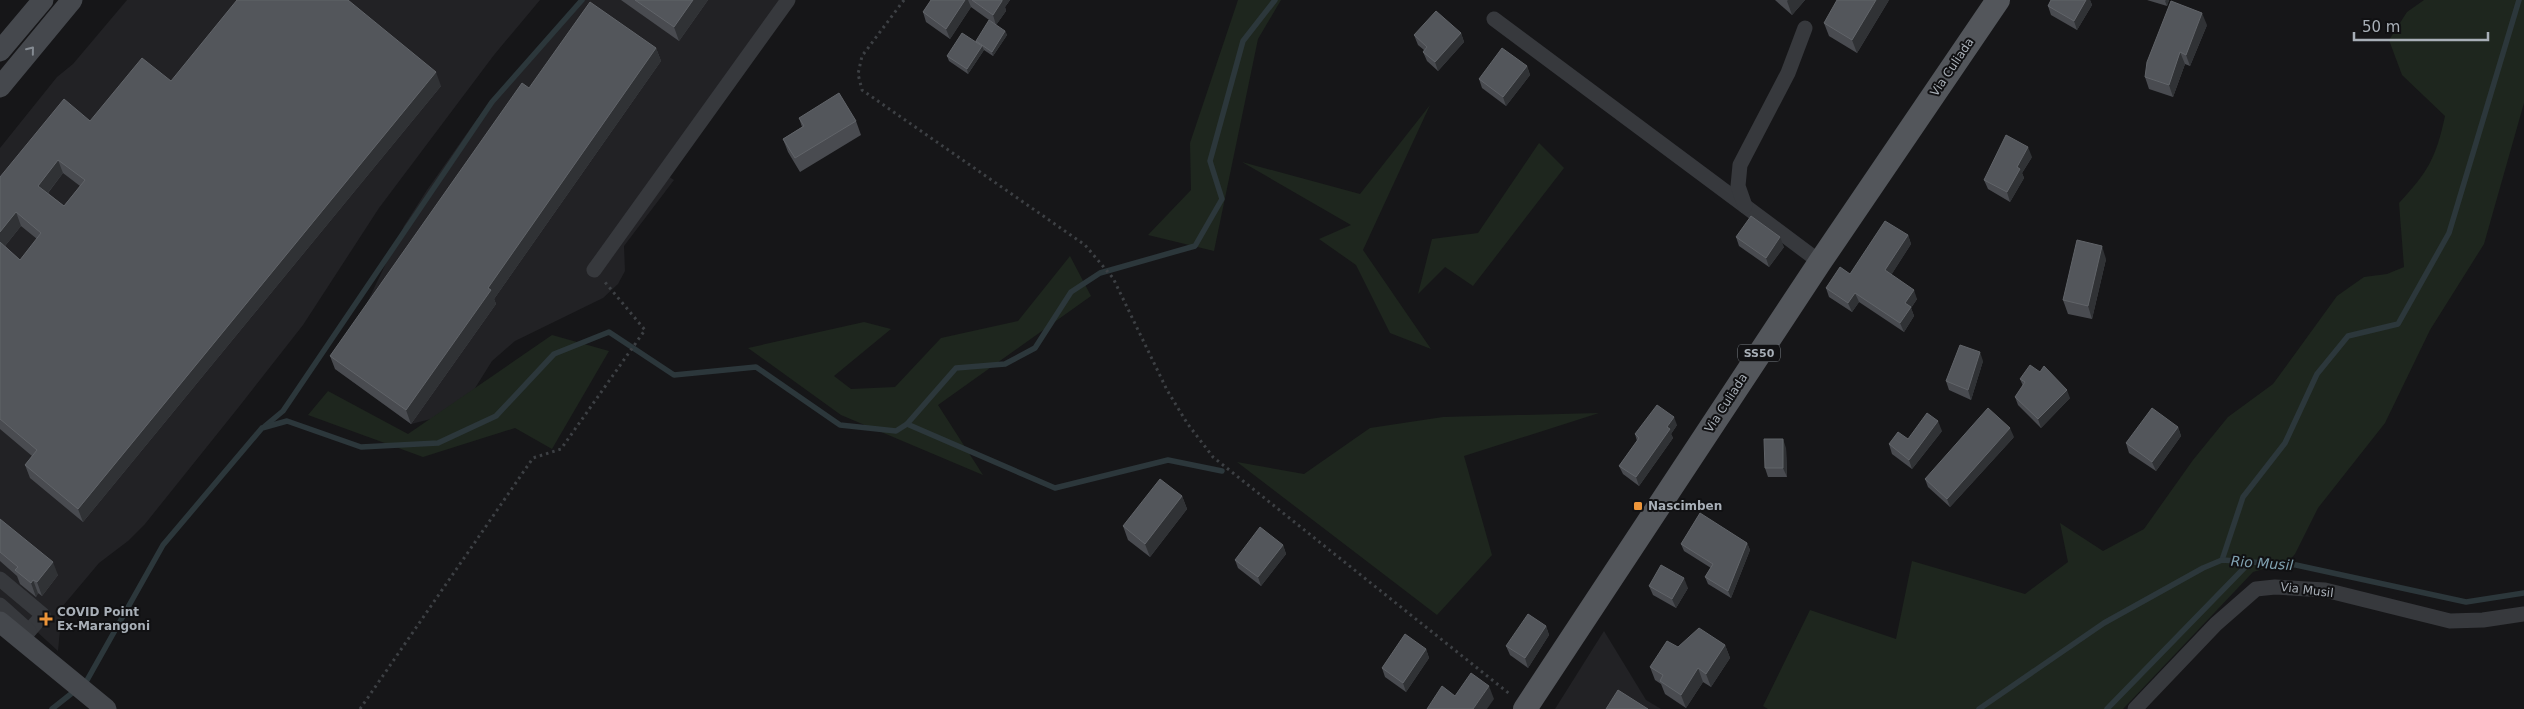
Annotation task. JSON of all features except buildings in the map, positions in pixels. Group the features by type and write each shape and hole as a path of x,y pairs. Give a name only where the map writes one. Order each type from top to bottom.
{"main road":[{"name":"Via Culiada","path":"1525,708 1820,262 1998,0"}],"street":[{"path":"0,51 43,0"},
{"path":"0,87 72,0"},
{"path":"594,270 788,0"},
{"path":"1494,19 1820,262"},
{"path":"1745,206 1738,186 1740,165 1788,73 1805,28"},
{"path":"0,579 43,615 26,635"},
{"name":"Via Musil","path":"2135,709 2216,624 2256,589 2275,587 2325,590 2450,621 2483,620 2524,614"},
{"path":"0,605 60,671 100,704"},
{"path":"0,622 26,635"},
{"path":"0,630 26,635"}],"path":[{"path":"904,0 862,56 858,74 862,90 1085,245 1113,278 1167,390 1187,423 1213,457 1525,708"},
{"path":"360,709 533,458 561,449 645,330 594,270"}],"shaded area":[{"path":"127,0 540,0 494,55 379,208 303,325 238,408 145,524 128,541 99,563 62,607 58,651 0,598 0,148 57,77 73,64"},
{"path":"580,0 786,0 662,172 674,180 624,246 625,271 618,284 603,298 515,341 492,361 467,401 439,417 411,424 335,369 404,226 427,190 477,119"},
{"path":"1238,0 1281,0 1258,39 1214,251 1148,235 1191,190 1190,143"},
{"path":"2424,0 2524,0 2524,103 2484,244 2430,330 2385,423 2318,508 2295,554 2288,562 2253,572 2123,709 1768,709 1763,706 1810,610 1896,639 1912,561 2025,594 2068,562 2060,523 2103,551 2144,529 2193,460 2228,417 2273,384 2337,296 2364,277 2387,274 2404,267 2399,203 2430,164 2445,116 2402,75 2389,40 2407,12"},
{"path":"1430,105 1363,250 1431,349 1390,333 1356,265 1319,239 1351,225 1242,162 1360,194"},
{"path":"1539,143 1564,168 1473,286 1445,267 1418,294 1432,239 1478,233"},
{"path":"1070,256 1091,296 938,405 983,475 841,415 748,348 864,322 891,329 834,376 851,389 895,387 941,338 1018,321"},
{"path":"552,335 609,351 552,449 515,428 423,457 308,415 328,391 408,434"},
{"path":"1599,413 1464,456 1492,555 1437,615 1237,462 1304,474 1370,428 1443,417"},
{"path":"1604,631 1646,700 1661,709 1555,709"}],"waterway":[{"path":"265,426 283,411 492,102 582,0"},
{"path":"52,709 86,682 163,545 262,428 287,421 361,447 438,443 496,416 554,354 609,332 674,375 756,367 840,425 896,431 907,424 956,368 1005,364 1035,348 1071,292 1100,273 1195,246 1222,199 1210,161 1243,41 1275,0"},
{"path":"2222,560 2243,497 2285,443 2317,374 2348,336 2398,324 2449,233 2519,0"},
{"path":"907,424 1055,488 1168,460 1222,471"},
{"name":"Rio Musil","path":"1979,709 2104,623 2203,568 2222,560 2296,565 2466,602 2524,593"},
{"path":"2107,709 2250,562"}],"place":[{"name":"Nascimben","path":"1638,506"},
{"name":"COVID Point Ex-Marangoni","path":"46,619"}]}
